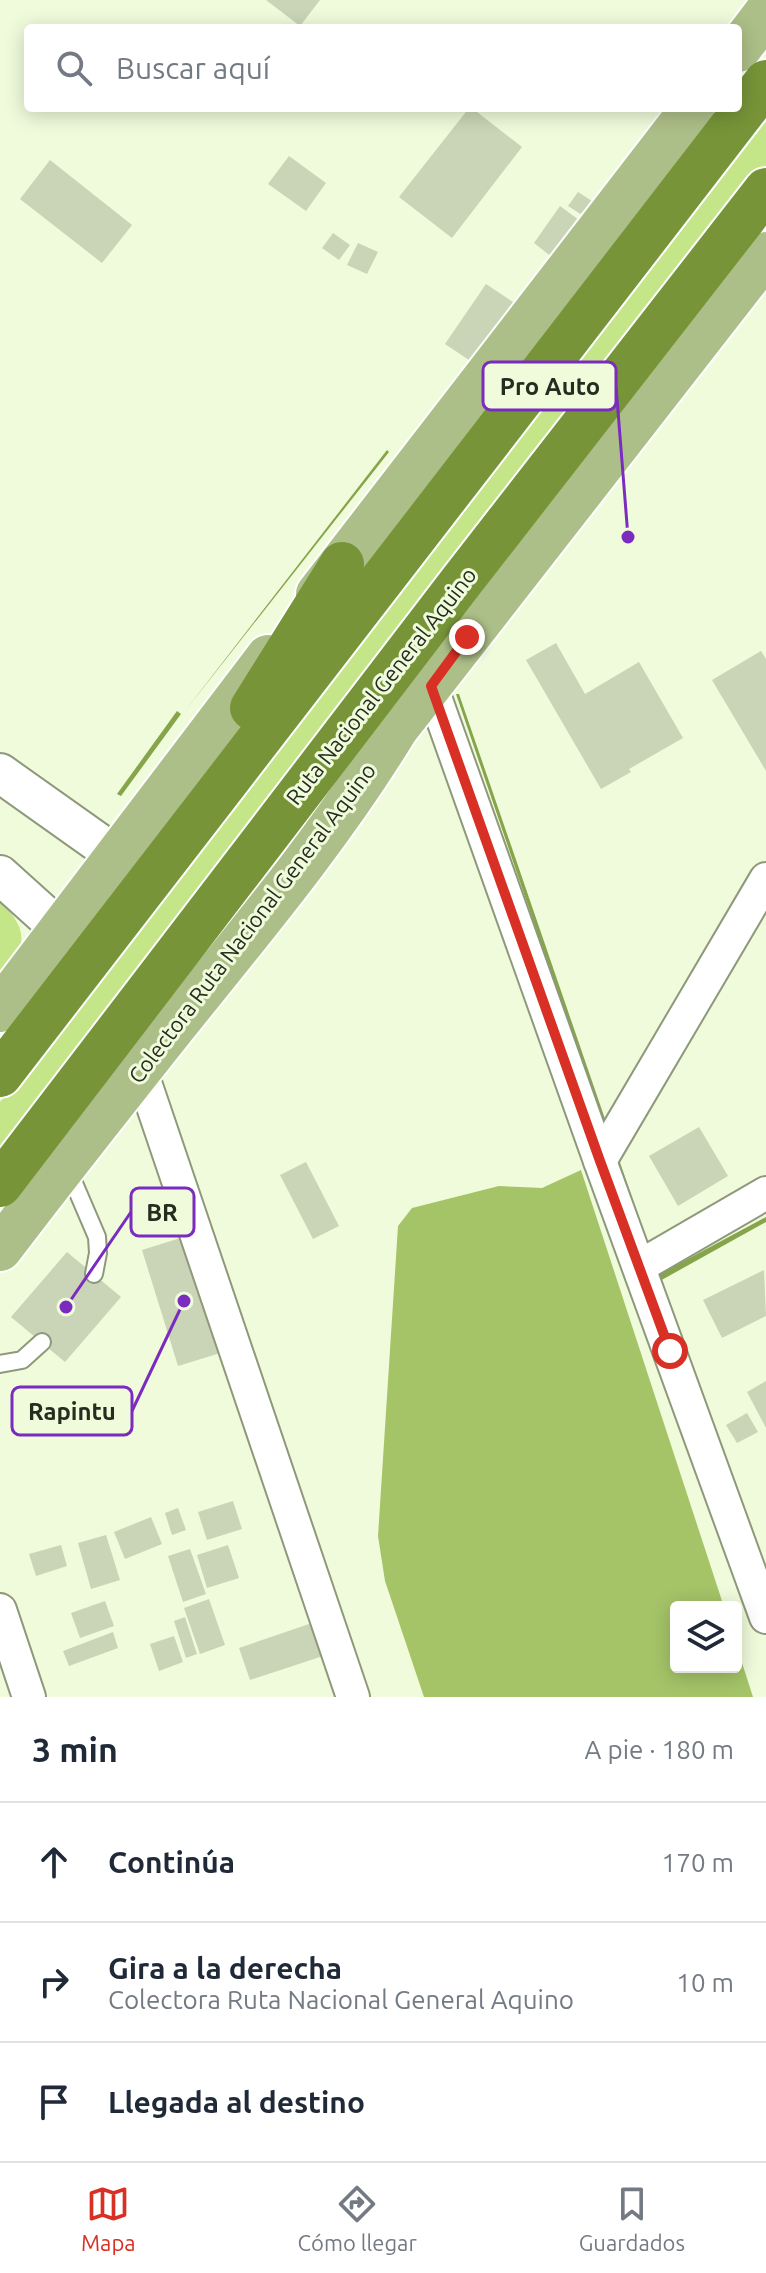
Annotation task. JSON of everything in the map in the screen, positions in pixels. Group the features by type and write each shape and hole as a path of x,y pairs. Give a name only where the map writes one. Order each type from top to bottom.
{"highway":[{"path":"0,1075 766,82"},
{"name":"Ruta Nacional General Aquino","path":"0,1185 766,190"},
{"path":"112,931 342,564"}],"main road":[{"path":"742,45 766,13"},
{"path":"0,1010 236,696 342,564 690,112"},
{"name":"Colectora Ruta Nacional General Aquino","path":"0,1249 347,806 396,729 766,254"},
{"path":"159,978 396,729"}],"street":[{"path":"431,686 766,1617"},
{"path":"0,773 117,856"},
{"path":"0,875 61,930"},
{"path":"600,1161 766,879"},
{"path":"141,1071 353,1697"},
{"path":"640,1266 766,1193"},
{"path":"0,1610 29,1697"}],"lane":[{"path":"65,1163 97,1237 94,1274"},
{"path":"0,1364 22,1360 42,1342"}],"shaded area":[{"path":"766,113 766,167 0,1155 0,1102 295,716"},
{"path":"387,450 389,452 185,711"},
{"path":"456,694 459,694 649,1247 645,1249"},
{"path":"177,711 181,714 121,796 117,794"},
{"path":"0,901 18,924 21,943 0,987"},
{"path":"581,1170 722,1601 670,1601 670,1673 742,1673 742,1663 753,1697 424,1697 385,1581 378,1536 398,1226 412,1208 499,1186 542,1188"},
{"path":"766,1217 766,1222 658,1282 656,1276"}],"building":[{"path":"266,0 320,0 302,24"},
{"path":"466,112 477,112 522,147 452,238 399,197"},
{"path":"289,156 326,183 306,211 268,184"},
{"path":"50,160 132,225 102,263 20,199"},
{"path":"578,192 592,201 582,215 568,206"},
{"path":"560,206 579,220 552,257 534,243"},
{"path":"333,233 350,245 339,260 322,248"},
{"path":"358,243 378,252 367,274 347,265"},
{"path":"486,284 516,304 475,364 445,344"},
{"path":"556,643 585,694 639,662 683,738 601,789 526,660"},
{"path":"761,651 766,659 766,771 712,680"},
{"path":"699,1127 728,1176 678,1206 649,1156"},
{"path":"306,1162 339,1226 313,1239 280,1175"},
{"path":"190,1235 227,1351 178,1366 142,1250"},
{"path":"67,1252 121,1297 65,1362 11,1317"},
{"path":"764,1270 766,1316 722,1338 703,1300"},
{"path":"766,1381 766,1428 747,1392"},
{"path":"747,1413 758,1432 737,1443 726,1425"},
{"path":"233,1501 242,1529 207,1540 198,1512"},
{"path":"178,1508 186,1530 172,1535 165,1513"},
{"path":"151,1517 162,1544 125,1559 114,1532"},
{"path":"106,1535 120,1580 91,1589 78,1543"},
{"path":"61,1545 67,1566 36,1576 29,1554"},
{"path":"228,1545 239,1578 207,1588 197,1555"},
{"path":"190,1549 206,1594 183,1602 168,1556"},
{"path":"209,1599 225,1645 200,1654 184,1608"},
{"path":"105,1601 114,1626 80,1638 71,1613"},
{"path":"185,1617 197,1654 186,1658 174,1621"},
{"path":"312,1623 323,1656 250,1680 239,1648"},
{"path":"113,1632 118,1648 69,1666 63,1651"},
{"path":"174,1636 183,1662 159,1671 150,1644"}],"place":[{"name":"Pro Auto","path":"628,537"},
{"name":"Rapintu","path":"184,1301"},
{"name":"BR","path":"66,1307"}],"route":[{"path":"467,637 431,686 670,1351"}]}
